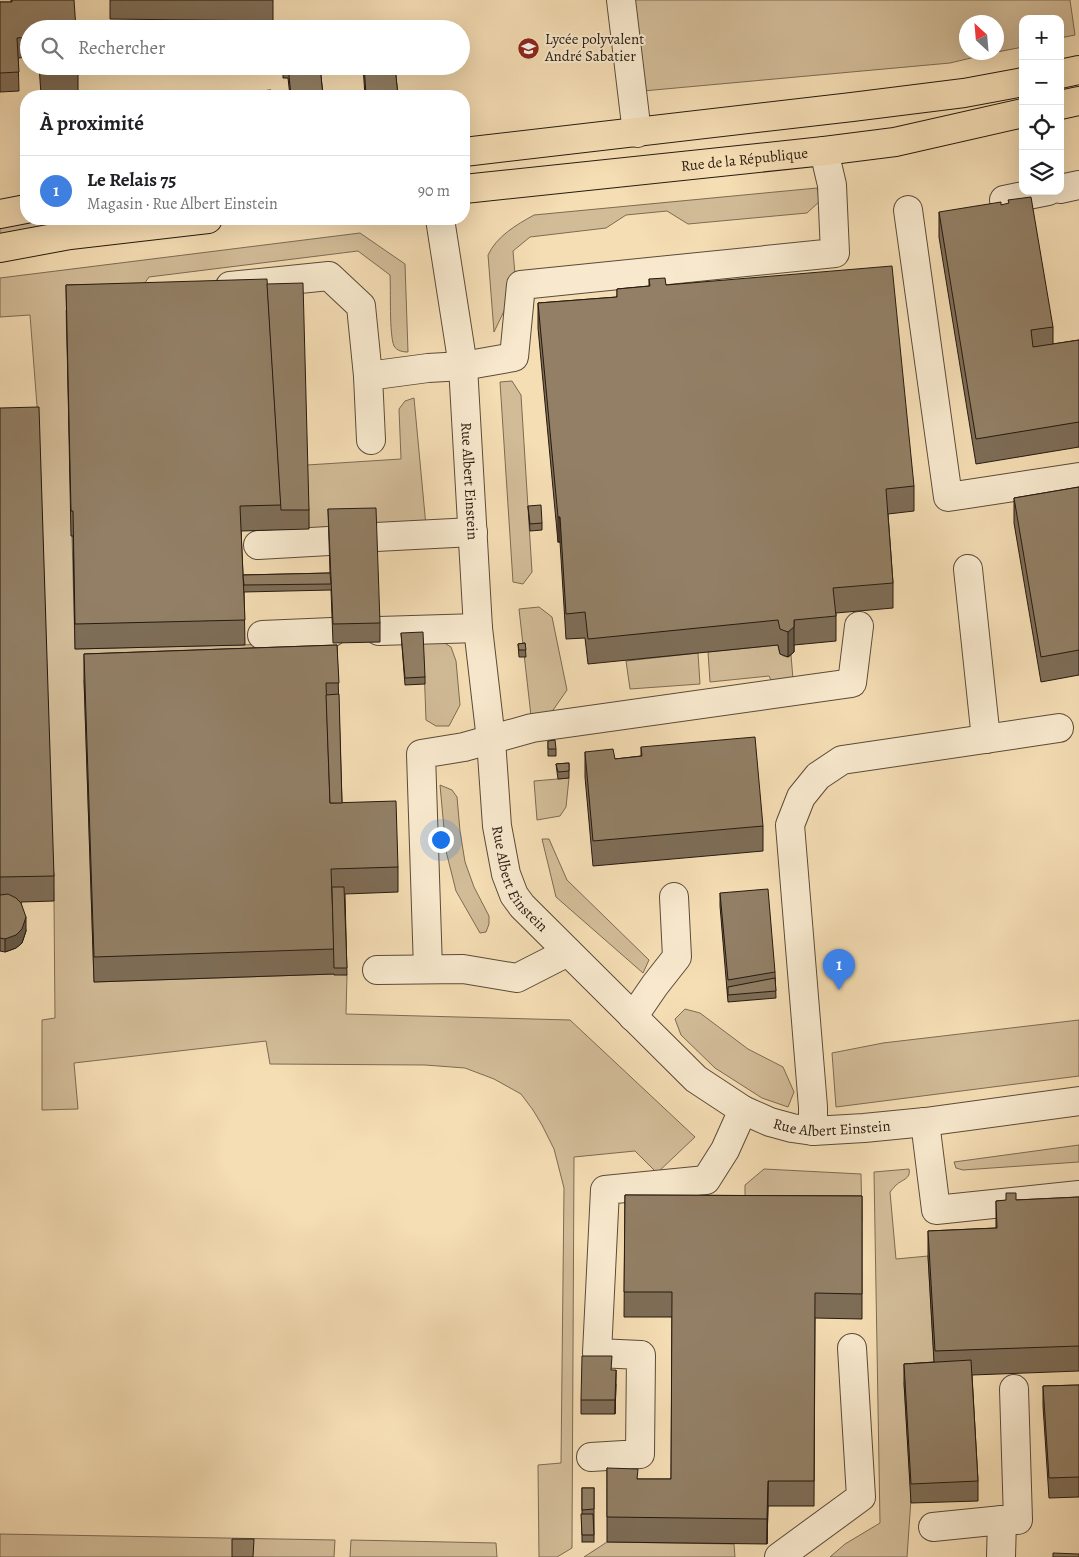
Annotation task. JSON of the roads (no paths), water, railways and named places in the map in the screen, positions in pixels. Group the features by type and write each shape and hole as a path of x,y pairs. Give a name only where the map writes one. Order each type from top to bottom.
{"main road":[{"path":"1064,73 1079,70"},
{"path":"470,151 954,94 1019,83"},
{"path":"1064,104 1079,101"},
{"name":"Rue de la République","path":"470,188 895,142 1019,114"},
{"path":"0,214 20,210"},
{"path":"0,248 70,235 156,225"}],"street":[{"path":"621,0 637,133"},
{"path":"368,376 428,368 463,366 514,357 521,285 834,253 832,185 824,151"},
{"path":"1064,188 1079,185"},
{"path":"1008,226 1004,200 1028,195"},
{"path":"908,210 948,497 1079,477"},
{"name":"Rue Albert Einstein","path":"441,225 463,366 478,628 491,740 498,832 506,874 514,895 522,906 696,1079 743,1110 770,1122 813,1131 864,1128 925,1122 1079,1101"},
{"path":"206,288 329,276 361,306 368,376 370,440"},
{"path":"376,538 472,532"},
{"path":"258,545 329,540"},
{"path":"968,569 986,739"},
{"path":"428,969 421,754 464,747 532,728 852,683 859,626"},
{"path":"379,631 478,628"},
{"path":"262,635 332,632"},
{"path":"813,1131 813,1107 790,825 801,797 818,776 842,760 1059,728"},
{"path":"633,1017 677,957 674,897"},
{"path":"377,970 463,969 517,978 568,952"},
{"path":"592,1457 640,1454 641,1355 597,1353 605,1190 706,1180 724,1150 743,1110"},
{"path":"925,1122 936,1210 1079,1195"},
{"path":"779,1557 861,1497 852,1348"},
{"path":"933,1527 1018,1520 1014,1389"},
{"path":"1001,1557 1002,1520"}],"place":[{"name":"Lycée polyvalent André Sabatier","path":"529,48"},
{"name":"Le Relais 75","path":"839,990"}]}
